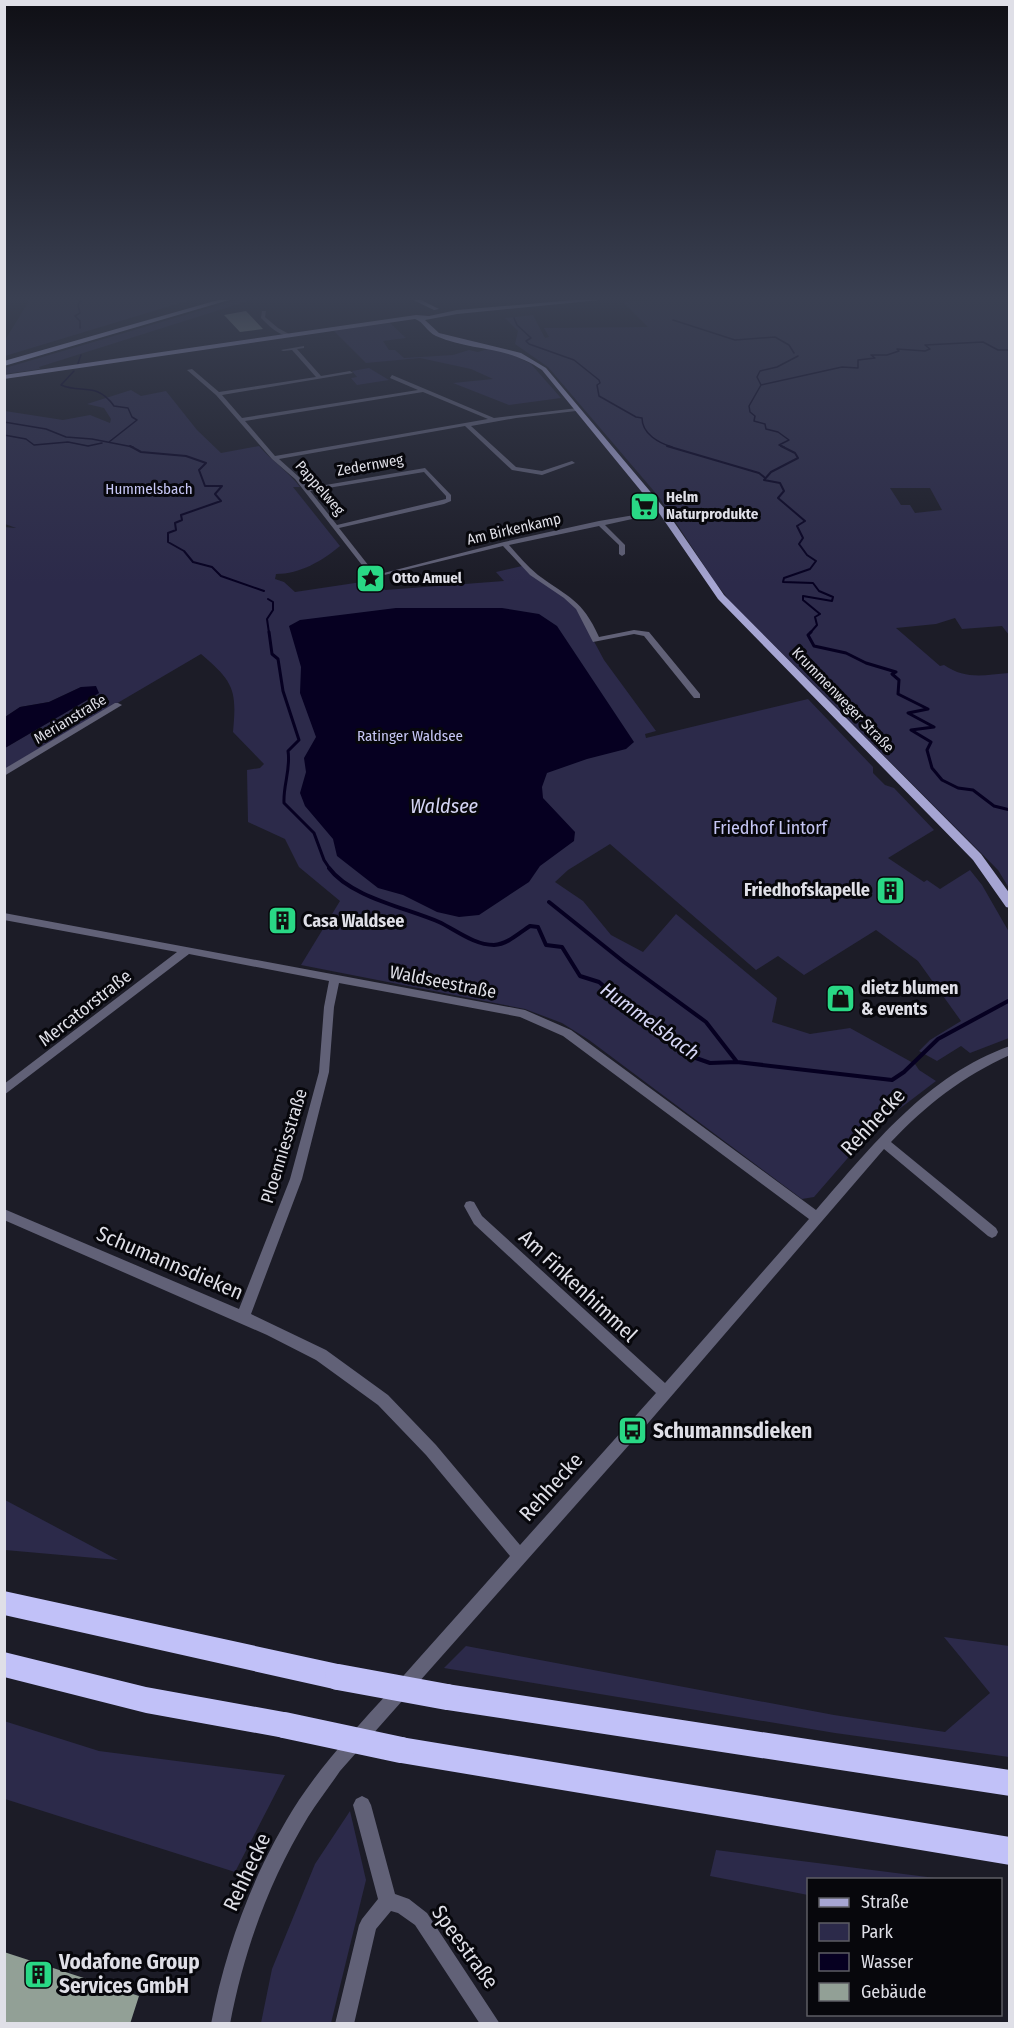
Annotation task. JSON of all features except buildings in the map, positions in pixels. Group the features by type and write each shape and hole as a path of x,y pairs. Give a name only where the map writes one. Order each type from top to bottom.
{"highway":[{"path":"4,1603 338,1677 447,1697 1010,1783"},
{"path":"4,1664 146,1700 284,1725 401,1750 1010,1851"}],"main road":[{"name":"Krummenweger Straße","path":"565,395 662,511 721,597 977,857 1010,904"}],"street":[{"name":"Pappelweg","path":"219,395 274,458 297,478 374,577"},
{"path":"240,420 398,395"},
{"path":"430,395 495,420"},
{"path":"274,458 467,424 576,409"},
{"path":"467,424 514,469 542,472 572,463"},
{"name":"Zedernweg","path":"306,490 425,470 449,496 450,500 442,503 336,527"},
{"name":"Am Birkenkamp","path":"374,577 504,544 662,511"},
{"path":"599,523 622,545 622,554"},
{"path":"504,544 536,576 570,597 582,609 596,640 634,632 646,634 697,696"},
{"name":"Merianstraße","path":"4,773 118,705"},
{"name":"Waldseestraße","path":"4,916 521,1013 567,1033 817,1218"},
{"name":"Mercatorstraße","path":"4,1091 186,951"},
{"name":"Ploenniesstraße","path":"243,1317 299,1168 324,1072 329,1007 335,979"},
{"name":"Rehhecke","path":"220,2024 226,1988 256,1900 298,1817 334,1765 632,1431 664,1391 882,1142 919,1104 950,1080 1010,1050"},
{"path":"882,1142 992,1232"},
{"name":"Am Finkenhimmel","path":"470,1206 478,1220 664,1391"},
{"name":"Schumannsdieken","path":"4,1214 243,1317 321,1355 383,1401 431,1450 519,1555"},
{"path":"344,2024 368,1925 388,1901 362,1805"},
{"name":"Speestraße","path":"388,1901 403,1905 421,1919 491,2024"}],"green space":[{"path":"116,395 169,395 197,430 221,453 259,446 296,482 300,487 293,487 340,546 310,566 294,572 276,574 275,579 284,582 295,592 375,580 385,590 504,581 496,572 522,566 574,604 604,660 656,731 645,734 646,738 808,699 873,767 873,773 885,785 894,788 934,830 888,858 924,882 927,880 940,889 970,870 982,885 1009,932 1009,1038 970,1053 961,1046 937,1061 919,1051 930,1040 961,1021 918,961 876,930 804,975 778,956 756,970 610,844 568,870 555,882 583,901 611,935 643,952 676,914 777,998 772,1022 810,1034 850,1028 915,1064 919,1070 936,1081 873,1129 814,1197 802,1199 589,1040 562,1023 525,1009 301,965 340,901 299,867 285,839 248,822 247,770 260,768 264,764 233,732 234,706 231,688 220,672 201,654 5,769 5,748 99,693 81,687 49,702 20,707 5,717 4,527 16,528 5,524 5,411 63,420 90,415 110,423 111,419 104,408 87,404"},
{"path":"483,395 558,395 561,398 509,405"},
{"path":"572,395 1009,395 1009,635 1002,626 962,629 955,618 936,624 896,628 940,666 944,665 968,675 1009,673 1009,888 998,870 729,600 659,497","holes":["890,488 930,488 942,510 915,513 910,505 901,505"]},
{"path":"5,1500 118,1560 5,1550"},
{"path":"944,1637 1009,1646 1009,1757 835,1733 444,1668 466,1646 834,1715 945,1732 990,1693"},
{"path":"4,1721 99,1751 285,1775 235,1872 5,1799"},
{"path":"350,1811 366,1880 331,2023 261,2023 272,1969 315,1864"},
{"path":"716,1850 935,1878 807,1878 807,1895 710,1876"}],"water":[{"name":"Waldsee","path":"396,608 502,608 539,614 557,626 634,742 626,749 547,773 542,787 543,798 575,832 574,841 540,866 529,882 479,915 459,917 437,912 403,895 378,888 337,856 333,839 305,806 300,793 306,772 304,758 316,737 300,693 301,667 289,626 300,620"},
{"path":"96,686 99,693 5,748 5,717 20,707 49,702 81,687"}],"waterway":[{"path":"103,395 114,406 128,408 132,417 137,420 109,442"},
{"path":"599,395 636,417 642,418 648,433 672,447"},
{"path":"755,395 749,406 750,412 755,416 754,421 765,424 766,429 778,432 789,440 779,445 784,447"},
{"name":"Hummelsbach","path":"4,422 46,429 66,437 92,439 131,447"},
{"path":"4,435 26,439 34,445 68,442 88,446 102,443"},
{"path":"667,446 759,473 764,477"},
{"path":"781,446 795,453 798,458 771,472 764,480 780,483 784,491 778,498 805,521 797,526 803,538 799,544 807,555 816,561 810,569 784,578 783,582 813,583 819,591 833,597 832,601 803,596 803,600 820,614 815,617 817,625 810,633"},
{"name":"Hummelsbach","path":"131,447 141,452 186,456 206,463 199,470 205,486 222,486 215,494 221,501 181,515 182,520 175,523 176,530 168,533 168,542 184,551 193,562 212,567 221,576 264,591"},
{"name":"Hummelsbach","path":"268,599 273,602 273,610 267,619 269,633"},
{"name":"Hummelsbach","path":"269,632 272,654 278,659 283,691 299,740 288,751 284,803 314,833 324,860 330,869"},
{"path":"810,633 808,635 814,646 846,653 866,663 896,672 892,674 899,680 898,694 928,709 908,713 934,727 911,730 931,742 927,750 932,768 942,780 958,788 973,790 994,806 1010,810"},
{"name":"Hummelsbach","path":"329,868 351,887 380,901 439,922 479,943 499,944 530,926 538,927 546,945 562,947 580,976 599,982 654,1029 681,1043 693,1057 710,1063 737,1062"},
{"path":"549,902 624,962 706,1022 737,1062"},
{"name":"Hummelsbach","path":"737,1062 892,1080 904,1072 938,1039 1010,1000"}],"place":[{"name":"Helm Naturprodukte","path":"645,506"},
{"name":"Otto Amuel","path":"371,578"},
{"name":"Friedhofskapelle","path":"891,890"},
{"name":"Casa Waldsee","path":"282,921"},
{"name":"dietz blumen & events","path":"840,998"},
{"name":"Schumannsdieken","path":"632,1431"},
{"name":"Vodafone Group Services GmbH","path":"38,1974"}],"park label":[{"name":"Ratinger Waldsee","path":"410,736"},
{"name":"Friedhof Lintorf","path":"770,828"}]}
